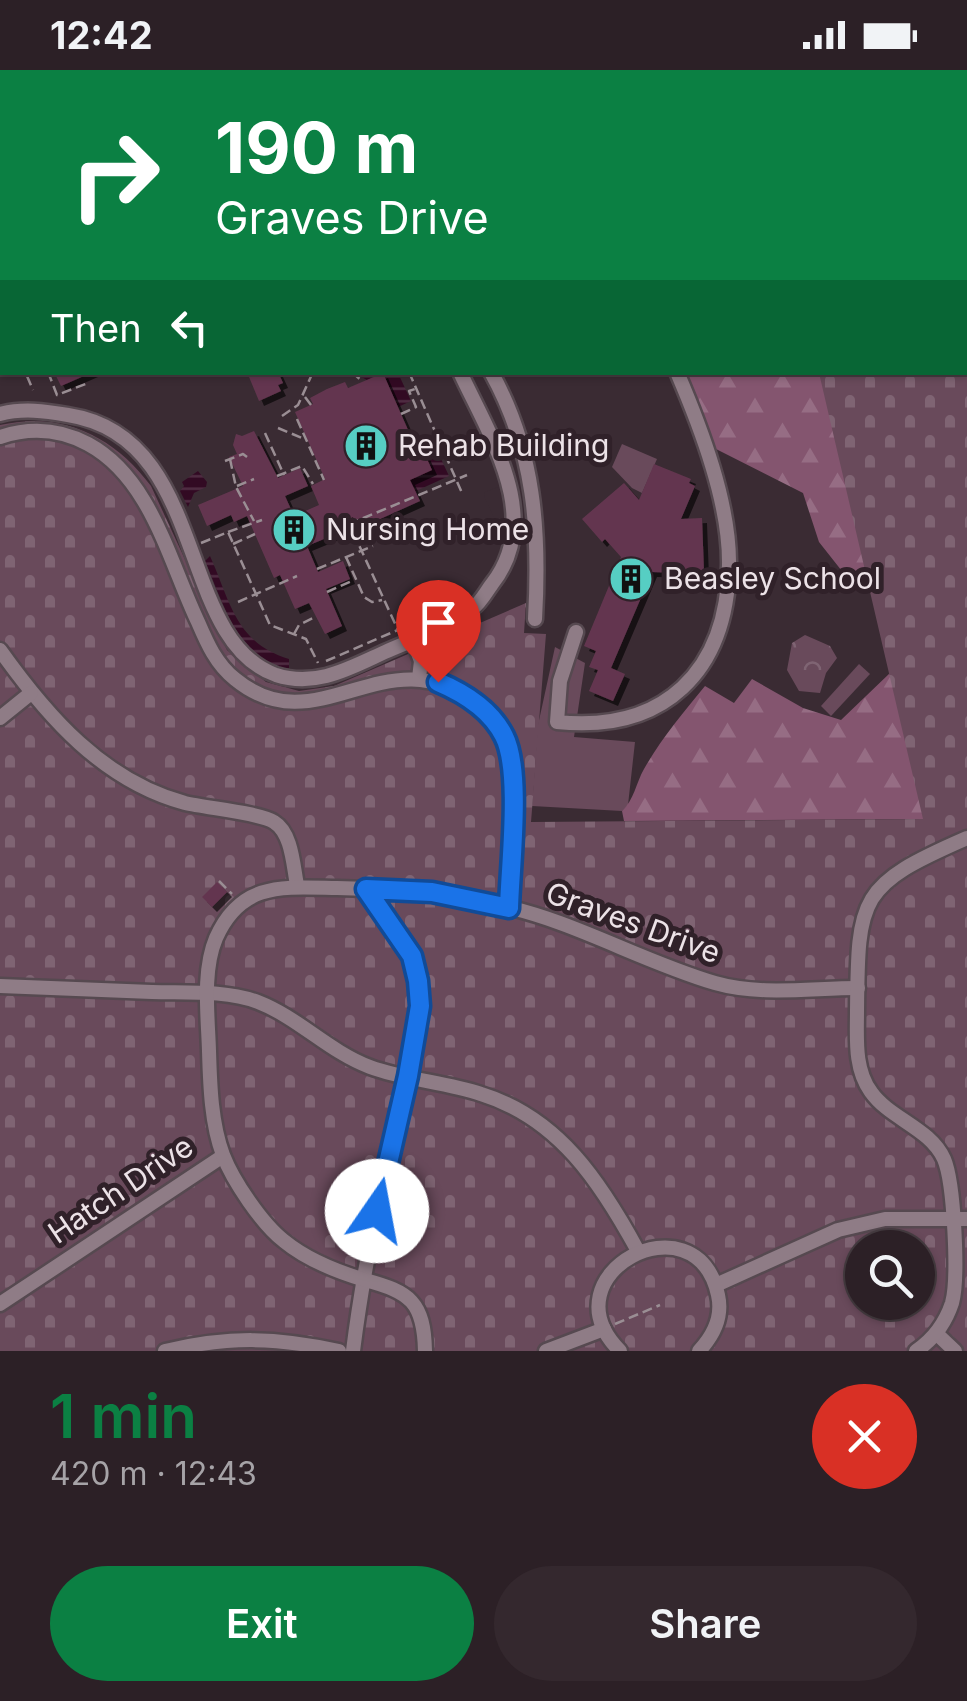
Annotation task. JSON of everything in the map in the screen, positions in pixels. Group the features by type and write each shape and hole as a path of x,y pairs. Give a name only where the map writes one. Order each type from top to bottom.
{"street":[{"path":"2,413 33,410 75,416 101,424 130,443 162,480 238,649 274,674 314,680 336,674 410,633 474,607 501,573 515,537 511,489 461,375"},
{"path":"492,375 514,421 533,487 537,532 535,619"},
{"path":"576,632 560,681 557,722 605,724 638,716 664,704 700,668 719,628 729,563 720,500 696,416 678,375"},
{"path":"0,437 27,430 77,438 100,450 126,472 144,498 213,654 234,678 258,693 286,701 320,701 372,684 419,678 459,691 483,709 504,735 512,761 509,908"},
{"path":"410,633 421,662 419,678"},
{"path":"0,650 30,693 84,749 150,790 180,802 263,816 277,823 285,832 297,885"},
{"path":"0,718 30,693"},
{"path":"916,1351 936,1334 953,1296 960,1219 942,1154 927,1138 887,1110 872,1093 860,1069 858,938 862,914 872,898 902,868 967,838"},
{"name":"Graves Drive","path":"425,1351 424,1326 408,1296 392,1286 321,1264 284,1242 253,1205 223,1156 211,1093 208,994 213,946 225,920 250,898 274,888 297,885 432,892 557,921 717,984 758,989 858,988"},
{"path":"353,1351 362,1279 420,1006 412,956 366,889"},
{"path":"0,986 208,994 254,1000 286,1014 340,1055 374,1068 503,1102 553,1134 594,1176 638,1251"},
{"name":"Hatch Drive","path":"0,1304 223,1156"},
{"path":"716,1285 838,1230 885,1219 960,1219"},
{"path":"620,1351 604,1329 600,1314 604,1283 612,1269 638,1251 669,1247 697,1260 716,1285 718,1323 699,1351"},
{"path":"546,1351 604,1329"},
{"path":"936,1334 955,1351"},
{"path":"166,1351 248,1338 290,1340 339,1351"}],"path":[{"path":"49,375 57,396 88,384"},
{"path":"282,416 304,396 312,375"},
{"path":"355,375 363,382"},
{"path":"410,375 462,493"},
{"path":"26,376 33,390"},
{"path":"73,381 76,389"},
{"path":"402,414 416,407 410,391 416,389"},
{"path":"304,396 311,405"},
{"path":"297,420 324,480"},
{"path":"278,428 305,437"},
{"path":"265,433 284,476"},
{"path":"247,457 243,454 227,460 254,521"},
{"path":"277,476 302,466 313,484"},
{"path":"398,630 348,522 468,474"},
{"path":"236,486 254,479"},
{"path":"239,520 242,527"},
{"path":"200,544 262,520"},
{"path":"228,532 270,625 306,640 319,665 398,630 410,633"},
{"path":"233,544 255,534"},
{"path":"317,569 373,546"},
{"path":"346,557 367,600 384,600"},
{"path":"272,576 276,586"},
{"path":"238,602 296,576"},
{"path":"327,592 356,579"},
{"path":"294,634 299,625 315,617"},
{"path":"218,881 236,899"},
{"path":"604,1329 660,1305"}],"green space":[{"path":"678,375 965,375 967,504 880,586 849,580 819,542 803,493 716,449"},
{"path":"819,375 967,375 967,1351 0,1351 0,425 65,425 121,453 151,486 227,650 266,682 299,691 334,686 526,603 524,633 546,634 531,822 923,819"},
{"path":"622,444 657,459 642,493 612,467"},
{"path":"805,635 830,646 837,658 826,673 820,693 799,691 787,670 792,643"},
{"path":"555,647 585,663 574,737 635,742 628,805 622,811 532,806 538,725"},
{"path":"859,664 870,674 831,716 821,706"},
{"path":"890,673 924,819 624,821 622,811 641,774 705,686 734,703 752,679 803,708 841,720"}],"shaded area":[{"path":"384,375 399,375 411,401 398,407"},
{"path":"436,448 449,476 416,491 395,486 431,470 424,453"},
{"path":"198,471 207,482 206,487 194,493 188,507 180,491 182,482"},
{"path":"210,556 237,619 257,642 289,659 289,668 273,666 246,644 226,611 205,561"}],"pier":[{"path":"498,487 503,495 504,539 484,496"}],"building":[{"path":"56,375 86,375 61,386"},
{"path":"248,375 279,375 281,391 259,401"},
{"path":"384,375 412,439 417,437 432,470 410,480 420,501 358,529 353,517 333,526 336,534 307,546 318,572 343,561 350,579 326,589 342,626 325,634 309,603 295,609 280,575 274,578 247,516 234,522 231,515 207,526 198,505 243,486 229,457 237,454 233,445 236,434 254,431 278,478 300,468 308,486 285,496 294,516 319,505 311,486 325,479 295,412 313,404 310,398 327,389 345,382 348,388"},
{"name":"Beasley School","path":"654,464 691,479 689,483 695,486 681,519 702,518 704,572 692,573 693,585 681,585 680,573 652,572 611,668 625,674 613,701 589,691 598,670 589,667 596,651 584,646 621,557 582,519 624,483 639,500"},
{"path":"217,882 227,892 212,907 202,897"}],"place":[{"name":"Rehab Building","path":"366,446"},
{"name":"Nursing Home","path":"294,530"},
{"name":"Beasley School","path":"631,579"}],"route":[{"path":"377,1211 420,1006 412,956 366,889 432,892 509,908 512,761 504,735 483,709 459,691 438,682"}]}
